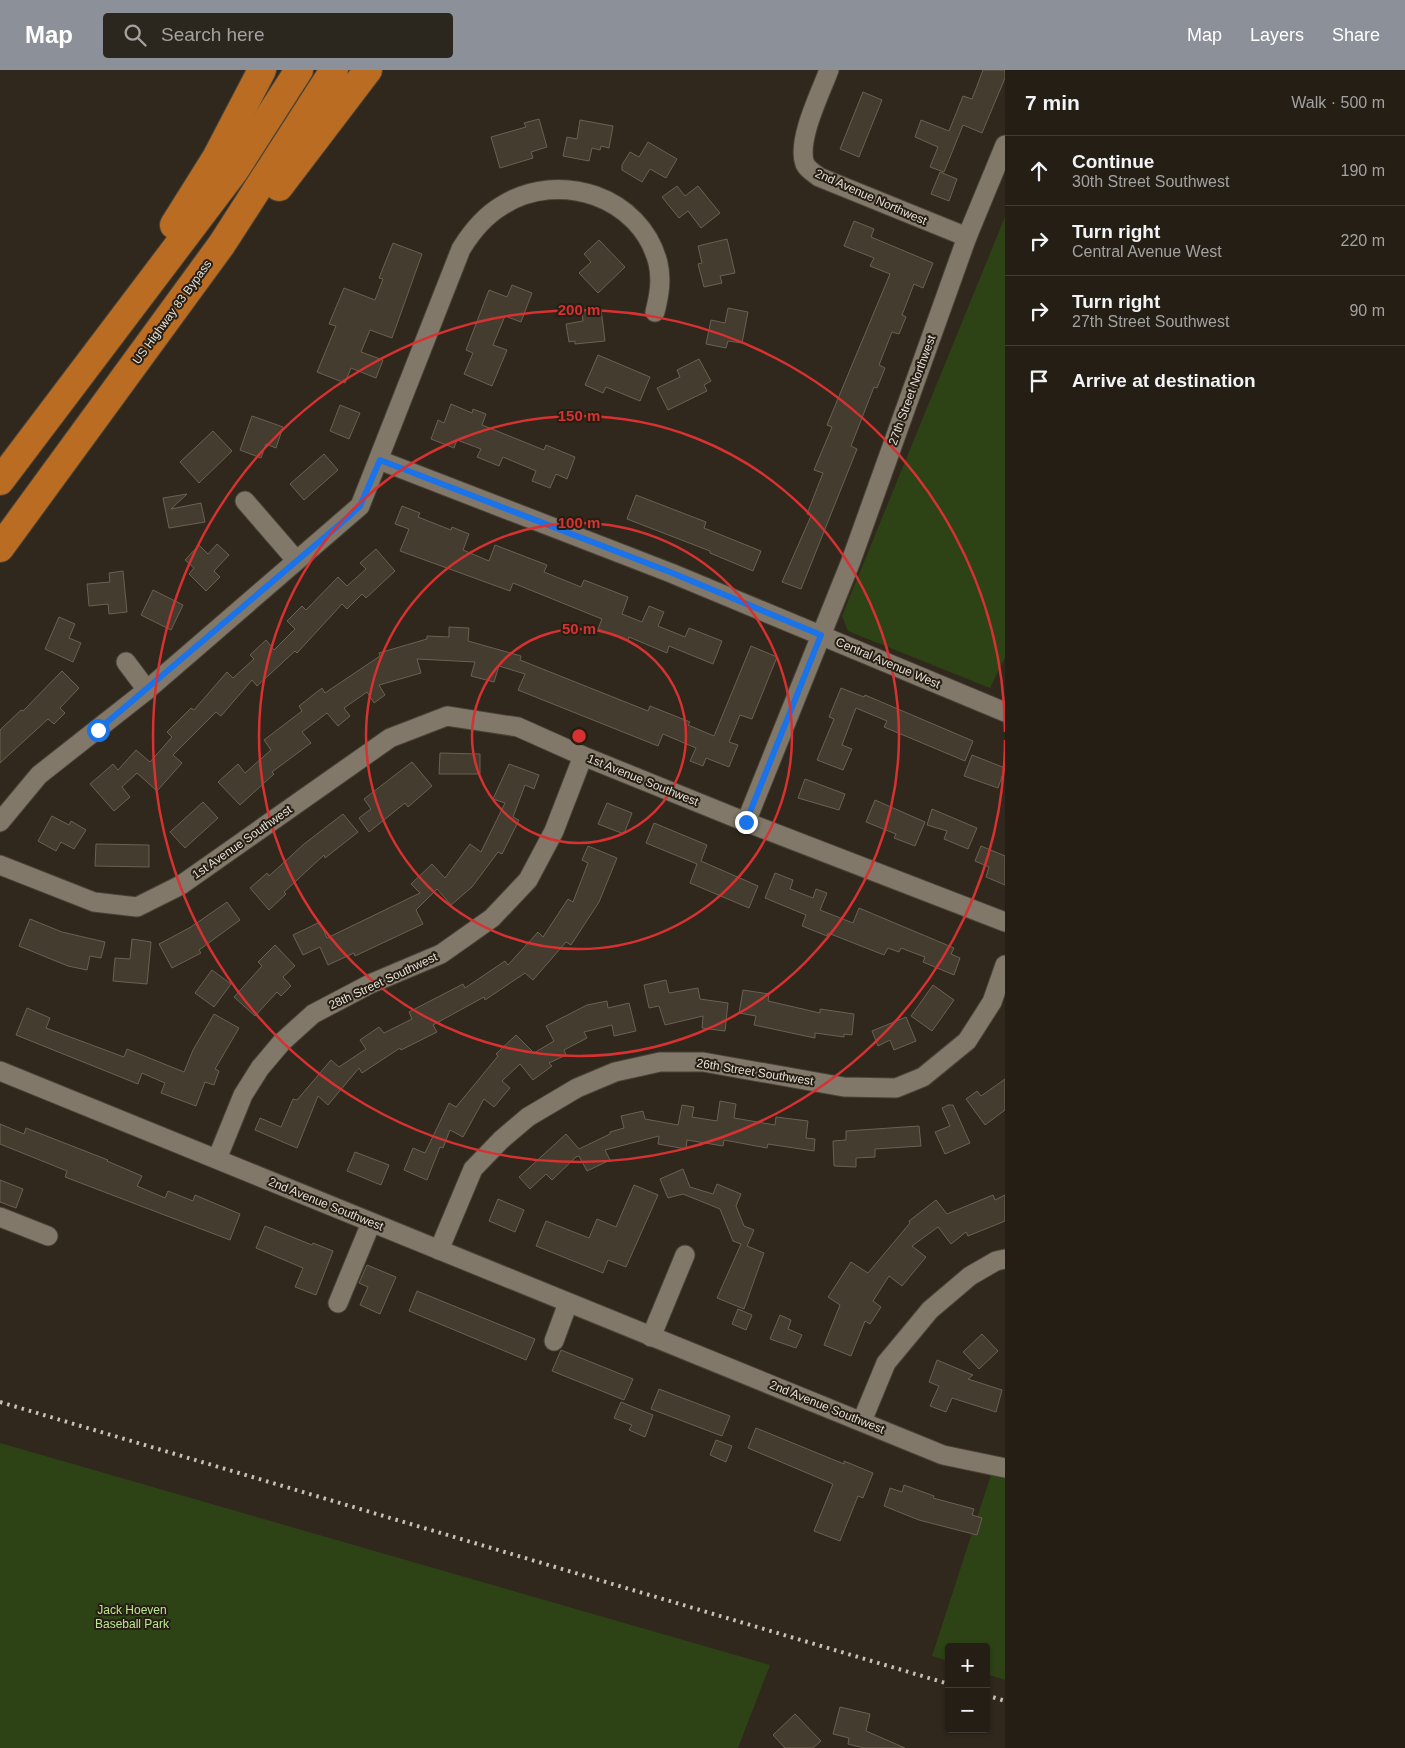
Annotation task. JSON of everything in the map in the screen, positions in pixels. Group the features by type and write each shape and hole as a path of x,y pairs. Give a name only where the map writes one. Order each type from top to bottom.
{"highway":[{"path":"115,331 150,264 216,158 262,70"},
{"path":"0,481 235,170 299,70"},
{"name":"US Highway 83 Bypass","path":"0,548 222,244 334,70"},
{"path":"222,244 248,227 368,70"}],"street":[{"name":"2nd Avenue Northwest","path":"830,70 805,135 802,152 805,164 819,177 967,237"},
{"name":"27th Street Northwest","path":"746,822 851,562 967,237 1005,145"},
{"path":"0,822 39,775 147,690 360,506 380,460 461,249 476,226 502,205 526,195 564,190 595,195 624,211 636,222 648,241 658,263 660,288 655,312"},
{"name":"Central Avenue West","path":"380,460 670,572 1005,712"},
{"path":"245,501 296,560"},
{"path":"126,662 147,690"},
{"name":"1st Avenue Southwest","path":"0,865 94,902 137,907 181,885 390,738 447,716 518,727 583,756 746,822 1005,922"},
{"name":"28th Street Southwest","path":"216,1159 243,1095 260,1068 282,1042 313,1014 370,984 441,954 492,918 528,880 554,831 583,756"},
{"name":"26th Street Southwest","path":"439,1250 473,1169 501,1140 528,1117 577,1088 615,1072 660,1062 704,1062 844,1087 896,1088 923,1076 967,1041 992,1002 1005,965"},
{"name":"2nd Avenue Southwest","path":"0,1071 943,1455 1005,1468"},
{"path":"0,1217 48,1236"},
{"path":"338,1303 371,1223"},
{"path":"651,1337 685,1255"},
{"path":"862,1421 886,1364 930,1310 970,1276 996,1261 1005,1259"},
{"path":"554,1341 568,1303"}],"green space":[{"path":"1005,217 1005,657 990,688 848,631 842,616"},
{"name":"Jack Hoeven Baseball Park","path":"0,1443 770,1665 738,1748 0,1748"},
{"path":"1005,1474 1005,1680 990,1675 990,1643 945,1643 945,1660 932,1656 991,1475"}],"building":[{"path":"983,70 1005,70 1005,78 982,133 963,125 944,172 930,167 938,147 915,137 921,120 949,131 963,96 972,99"},
{"path":"863,92 882,100 859,157 840,149"},
{"path":"539,119 547,147 531,152 533,158 500,168 491,137 526,127 524,123"},
{"path":"580,120 613,126 609,148 601,146 600,150 592,148 589,161 563,156 567,137 577,139"},
{"path":"648,142 677,159 666,178 650,169 642,182 622,170 622,165 630,152 639,157"},
{"path":"940,172 957,179 949,201 931,194"},
{"path":"677,186 685,196 698,186 720,213 701,228 688,211 679,218 662,197"},
{"path":"854,221 874,229 871,237 933,263 923,288 914,284 902,315 906,317 899,334 892,332 879,365 885,368 877,388 874,387 851,446 857,449 801,589 782,582 811,516 807,514 823,473 814,470 832,427 827,425 890,274 870,266 874,258 844,246"},
{"path":"727,239 735,273 720,276 722,283 704,287 698,264 702,263 698,246"},
{"path":"599,240 625,267 598,293 579,273 591,262 584,254"},
{"path":"393,243 422,254 392,338 370,330 361,352 383,360 376,378 351,368 345,383 317,372 336,326 329,324 344,288 375,300 383,279 379,278"},
{"path":"512,285 532,293 521,322 505,316 493,345 507,350 492,386 464,374 473,353 466,350 489,290 507,297"},
{"path":"728,308 748,312 742,343 728,341 726,348 706,344 711,320 725,323"},
{"path":"601,309 605,341 575,344 575,341 569,342 566,324 583,321 582,311"},
{"path":"598,355 650,377 640,401 606,387 603,393 585,385"},
{"path":"699,359 711,381 704,385 707,391 668,410 657,388 680,377 677,370"},
{"path":"451,404 472,413 473,409 486,414 482,425 544,450 546,445 575,457 567,479 556,474 550,488 532,481 536,471 503,457 499,466 477,457 481,449 457,440 454,448 431,439 438,420 444,423"},
{"path":"340,405 360,413 349,439 330,431"},
{"path":"252,416 283,427 276,448 266,444 261,458 240,450"},
{"path":"213,431 232,451 199,483 180,462"},
{"path":"324,454 338,470 304,500 290,484"},
{"path":"187,494 171,509 201,503 205,522 169,528 163,498"},
{"path":"636,495 706,522 704,528 761,551 753,571 710,553 710,551 627,519"},
{"path":"402,506 420,513 418,517 451,530 452,527 469,534 463,550 489,561 495,545 547,565 544,572 581,587 584,580 628,597 622,614 642,622 649,606 664,612 658,626 685,637 689,628 722,641 713,664 669,646 667,653 629,637 628,640 598,629 602,619 513,583 510,591 400,551 409,529 395,524"},
{"path":"217,544 229,555 214,571 220,577 206,591 189,574 194,568 185,560 199,545 208,554"},
{"path":"376,549 395,571 366,598 362,594 347,609 342,604 297,653 295,651 257,686 252,680 221,716 216,712 173,755 182,763 157,791 137,773 122,787 130,797 114,811 90,784 113,764 118,770 136,750 150,762 172,737 167,732 191,708 194,710 227,672 233,678 254,659 250,655 266,640 274,650 295,629 287,621 302,606 306,610 338,577 347,586 366,569 360,563"},
{"path":"123,571 127,612 109,614 108,604 89,606 87,584 110,582 109,573"},
{"path":"153,590 183,605 171,630 141,615"},
{"path":"59,617 75,624 69,638 81,643 73,662 45,649"},
{"path":"449,627 469,628 468,641 521,656 520,660 648,711 650,706 690,722 688,725 714,736 751,646 777,657 752,719 740,715 729,742 738,745 729,767 706,758 703,766 690,761 696,748 663,734 658,746 518,690 525,674 499,666 494,682 471,676 475,662 417,659 421,673 379,685 385,695 374,703 367,692 344,708 350,716 338,726 327,713 302,732 311,743 272,772 274,774 240,805 218,782 238,764 245,773 271,750 264,740 302,711 299,706 322,688 325,693 380,656 379,653 427,639 427,636 449,637"},
{"path":"62,671 79,688 60,708 65,713 54,724 48,719 0,763 0,730 21,710 23,711"},
{"path":"841,688 864,697 865,695 973,741 965,761 884,727 887,721 856,708 842,745 852,749 843,770 817,760 834,719 829,717"},
{"path":"440,753 480,754 480,774 439,774"},
{"path":"972,755 1005,768 998,788 964,776"},
{"path":"412,762 432,786 408,807 405,803 369,832 359,818 371,809 364,799"},
{"path":"509,764 539,775 534,789 525,785 513,817 519,820 502,854 498,852 472,887 451,905 437,889 416,910 423,924 355,956 354,953 328,965 320,947 303,955 293,935 320,922 327,938 420,893 411,884 432,864 445,878 470,844 481,852 505,803 493,799"},
{"path":"805,779 845,794 839,810 798,798"},
{"path":"875,800 925,822 915,846 894,838 896,834 866,822"},
{"path":"203,802 218,818 185,848 170,832"},
{"path":"607,803 632,813 624,834 598,824"},
{"path":"932,809 977,828 968,849 944,839 947,831 927,825"},
{"path":"343,814 358,832 325,858 324,855 284,892 286,894 269,910 250,888 267,873 269,876 304,844"},
{"path":"52,816 69,825 71,821 86,830 74,849 61,842 56,851 38,841"},
{"path":"654,823 707,845 701,861 758,886 749,908 690,883 697,864 646,843"},
{"path":"96,844 149,845 149,867 95,866"},
{"path":"588,846 617,858 599,902 571,945 566,942 533,980 525,973 485,1000 484,997 433,1025 437,1032 401,1050 400,1048 362,1073 359,1068 328,1105 318,1096 297,1148 255,1130 260,1118 281,1127 293,1099 297,1100 331,1060 339,1067 366,1049 360,1040 379,1027 384,1033 412,1019 409,1012 463,984 465,988 505,961 508,965 538,932 543,937 568,899 573,902 588,863 582,860"},
{"path":"981,846 1005,856 1005,885 986,877 989,867 975,861"},
{"path":"775,873 793,880 790,889 813,898 816,889 827,893 820,910 853,923 859,908 954,948 951,954 960,958 954,975 923,962 925,957 901,948 899,952 888,948 884,955 828,933 827,936 802,926 806,915 765,898"},
{"path":"227,902 240,920 199,950 201,953 172,968 159,944 191,927"},
{"path":"30,919 62,932 105,942 101,958 90,956 87,970 68,966 19,946"},
{"path":"132,939 151,942 147,984 113,981 115,958 130,959"},
{"path":"275,945 295,966 283,977 291,986 281,996 277,992 255,1016 234,997 262,966 258,962"},
{"path":"212,970 231,984 214,1007 195,993"},
{"path":"666,980 669,993 698,988 700,999 728,1003 725,1031 702,1028 703,1016 665,1025 659,1006 649,1008 644,985"},
{"path":"933,985 954,1000 932,1031 911,1016"},
{"path":"743,990 769,994 768,1001 820,1013 820,1009 854,1014 852,1035 844,1034 844,1037 815,1033 815,1038 754,1025 756,1016 739,1013"},
{"path":"607,1001 608,1008 629,1003 636,1031 614,1036 612,1025 584,1032 587,1038 564,1050 566,1055 549,1063 552,1066 533,1080 520,1064 502,1081 510,1088 494,1107 484,1099 463,1137 450,1130 443,1148 440,1147 427,1180 404,1170 413,1148 425,1153 449,1103 456,1107 498,1056 496,1054 516,1035 534,1053 554,1041 546,1026 587,1005"},
{"path":"27,1008 50,1018 46,1028 124,1057 127,1049 184,1072 193,1050 214,1014 239,1028 215,1069 219,1071 214,1085 205,1082 196,1106 161,1093 165,1083 142,1073 138,1084 16,1035"},
{"path":"906,1017 916,1041 894,1050 890,1040 878,1046 872,1031"},
{"path":"1005,1079 1005,1110 985,1125 966,1099 977,1091 981,1096"},
{"path":"720,1101 736,1104 734,1118 775,1125 776,1117 808,1121 806,1138 815,1139 814,1151 768,1144 767,1148 724,1140 723,1146 687,1140 686,1149 658,1144 659,1136 605,1150 610,1160 587,1171 579,1156 576,1157 552,1180 546,1174 530,1189 519,1177 566,1134 579,1149 610,1134 610,1132 624,1128 621,1116 643,1111 645,1119 678,1125 682,1105 694,1107 692,1117 717,1121"},
{"path":"953,1105 970,1143 945,1154 935,1132 950,1126 942,1108"},
{"path":"0,1124 24,1134 26,1128 108,1160 142,1176 137,1186 165,1198 168,1191 193,1201 195,1195 240,1214 230,1240 65,1177 67,1171 0,1144"},
{"path":"919,1126 921,1146 875,1149 875,1157 856,1158 856,1167 834,1166 833,1141 846,1140 846,1131"},
{"path":"355,1152 389,1165 381,1185 347,1171"},
{"path":"683,1169 690,1187 713,1194 717,1184 741,1194 736,1206 744,1226 754,1230 747,1246 764,1253 744,1309 717,1298 741,1244 733,1241 720,1209 683,1194 668,1198 660,1179"},
{"path":"0,1180 23,1189 16,1208 0,1202"},
{"path":"634,1185 658,1195 626,1267 608,1260 603,1273 536,1246 546,1221 589,1238 597,1219 616,1227"},
{"path":"993,1195 995,1200 1005,1195 1005,1221 968,1236 966,1232 951,1244 938,1227 912,1246 926,1257 902,1286 889,1276 873,1301 881,1307 870,1324 865,1321 851,1356 824,1345 840,1305 828,1297 851,1262 868,1273 910,1223 909,1221 936,1200 947,1214"},
{"path":"498,1199 524,1210 515,1232 489,1221"},
{"path":"265,1226 312,1245 313,1243 333,1251 316,1295 295,1287 303,1268 256,1248"},
{"path":"367,1265 396,1277 380,1314 360,1305 368,1287 359,1283"},
{"path":"417,1291 535,1339 526,1360 409,1311"},
{"path":"738,1309 752,1315 746,1330 732,1324"},
{"path":"780,1315 791,1320 788,1329 802,1335 796,1348 770,1339"},
{"path":"982,1334 998,1351 979,1369 963,1352"},
{"path":"561,1350 633,1379 624,1400 552,1371"},
{"path":"937,1360 973,1375 968,1379 1002,1390 996,1412 952,1398 946,1412 930,1406 939,1386 929,1382"},
{"path":"659,1389 730,1416 722,1436 651,1409"},
{"path":"621,1402 653,1415 645,1437 629,1430 632,1425 614,1418"},
{"path":"756,1428 844,1464 844,1461 873,1473 863,1498 858,1496 840,1541 814,1531 833,1484 748,1448"},
{"path":"716,1440 732,1446 726,1462 710,1455"},
{"path":"904,1485 934,1496 933,1498 974,1509 972,1515 982,1518 977,1535 919,1520 884,1506 890,1488 902,1492"},
{"path":"840,1707 870,1714 866,1731 905,1748 864,1748 848,1744 849,1738 833,1734"},
{"path":"795,1714 821,1741 813,1748 785,1748 773,1735"}],"railway":[{"path":"0,1402 945,1683"},
{"path":"990,1696 1005,1701"}],"route":[{"path":"98,730 360,506 380,460 670,572 821,635 746,822"}]}
